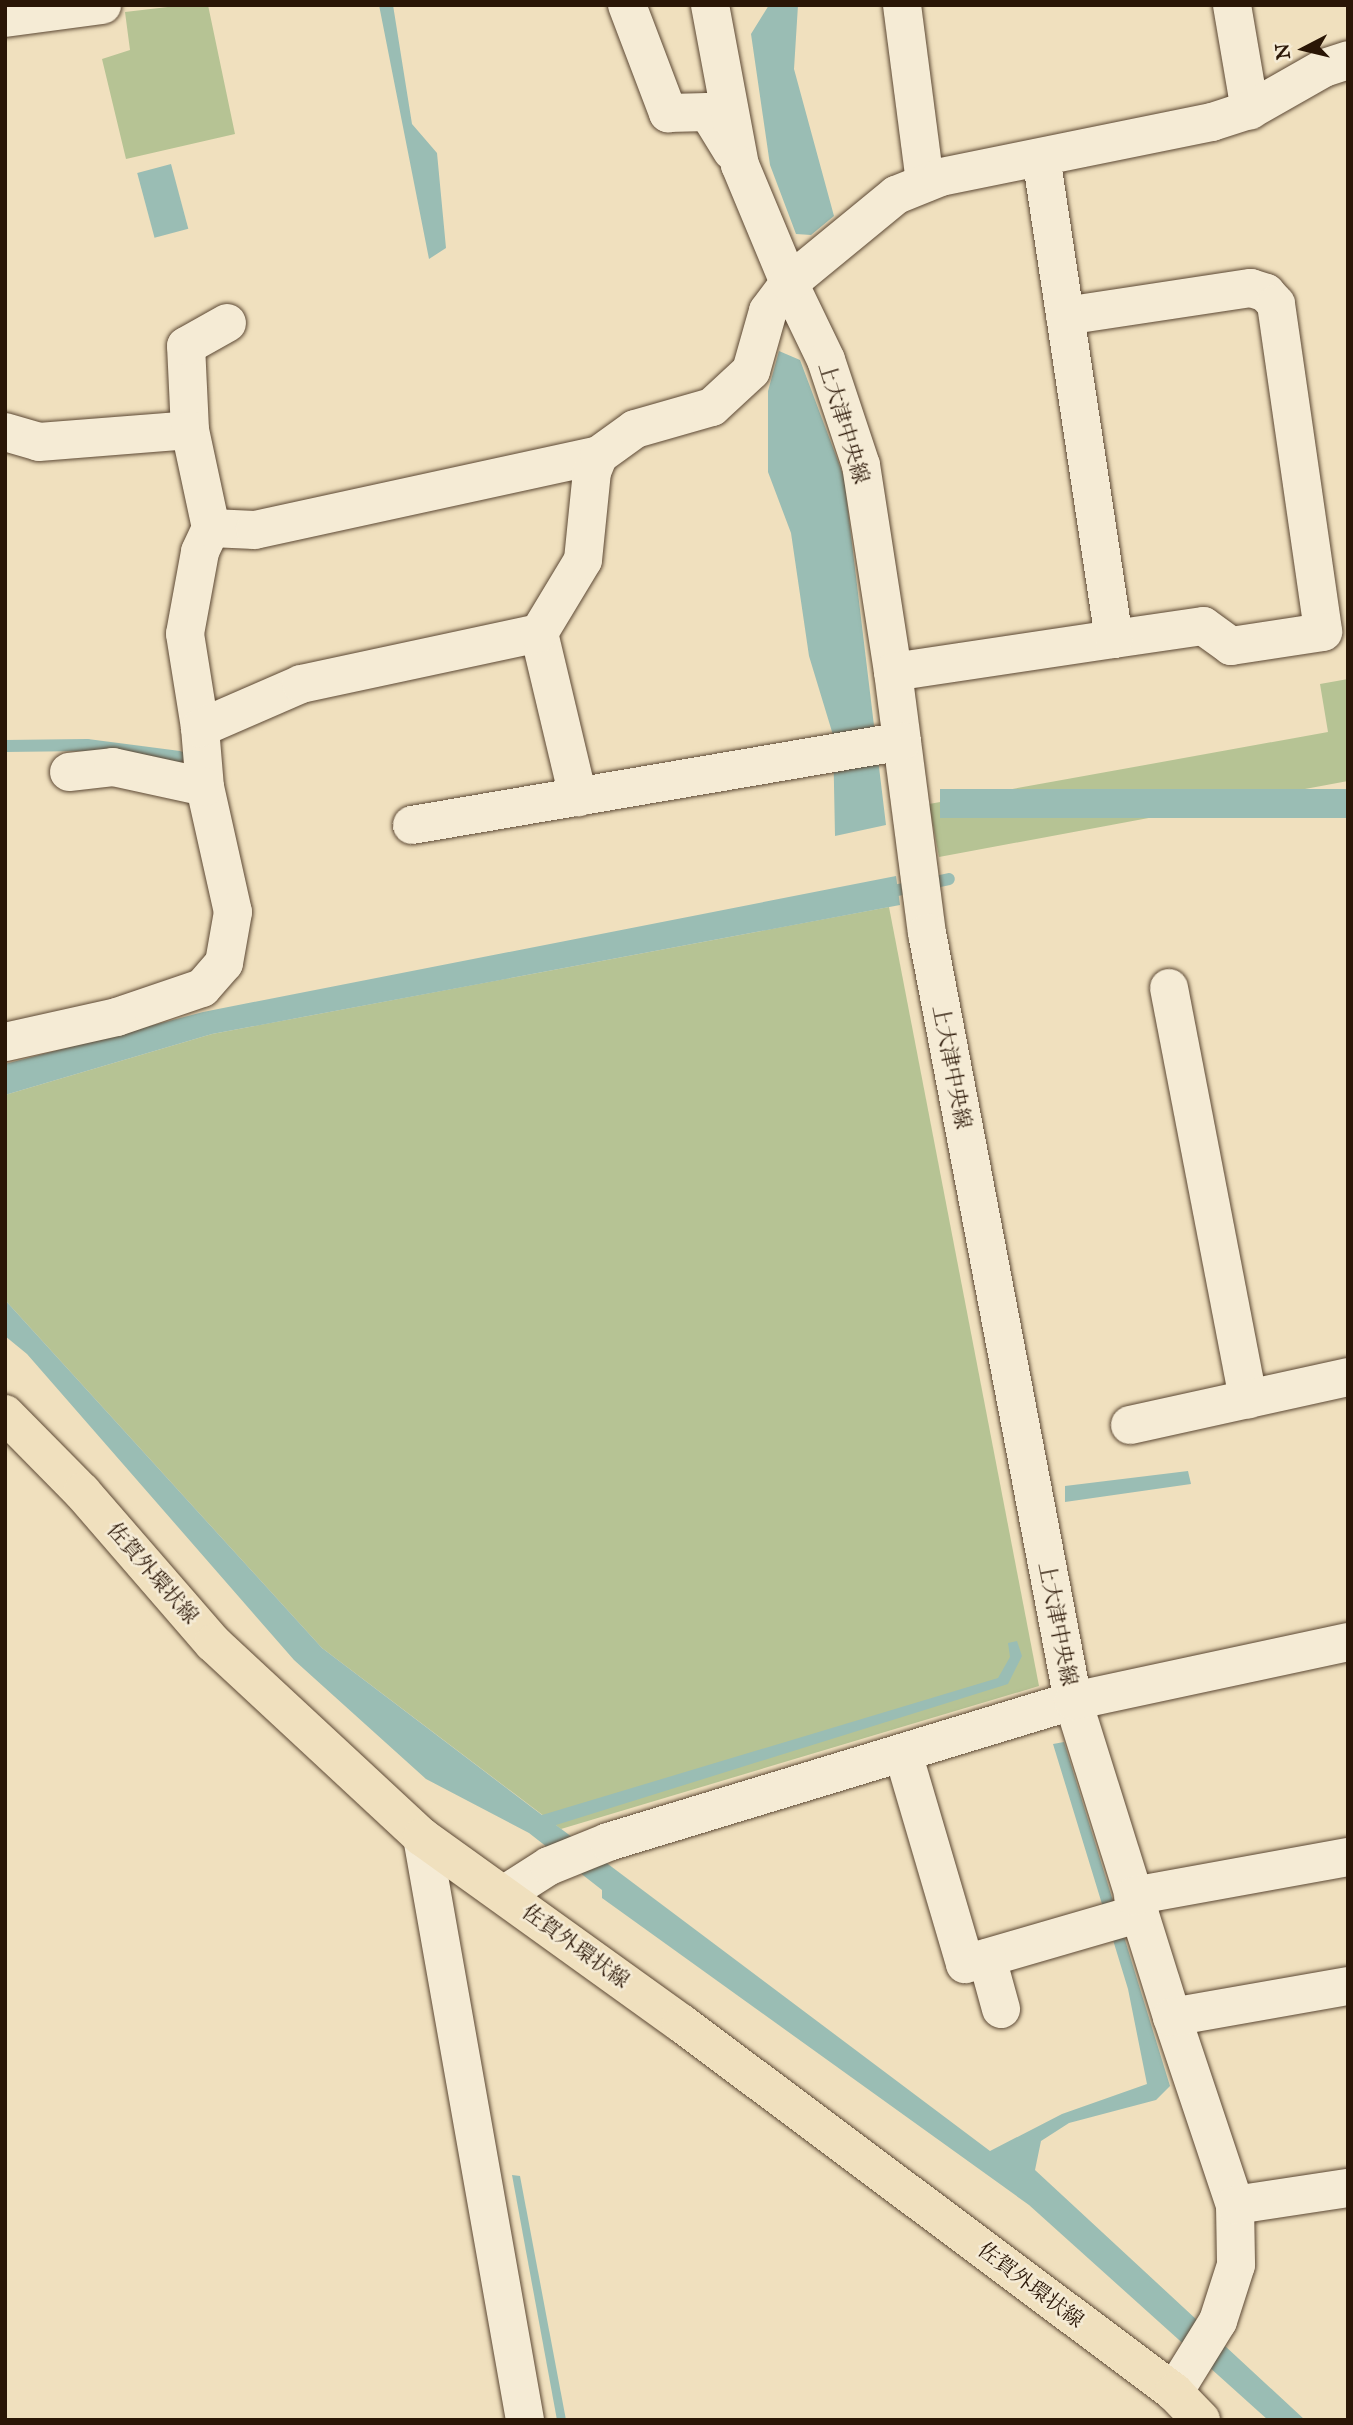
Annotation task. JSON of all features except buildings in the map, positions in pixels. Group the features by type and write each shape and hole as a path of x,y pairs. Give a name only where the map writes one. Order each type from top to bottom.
{"main road":[{"name":"佐賀外環状線","path":"5,1414 82,1492 214,1643 422,1837 1183,2378 1201,2420"}],"street":[{"path":"5,18 102,5"},
{"path":"627,5 668,113 708,112 740,165"},
{"name":"上大津中央線","path":"710,5 740,165 789,284 826,359 861,465 893,672 924,910 1073,1700 1172,2017 1236,2205 1236,2265 1218,2321 1183,2378"},
{"path":"902,5 925,183"},
{"path":"1232,5 1250,110"},
{"path":"211,528 255,530 599,455 635,429 712,407 751,371 768,311 789,284 896,195 941,177 1171,133 1250,110 1324,68 1348,60"},
{"path":"1041,157 1114,639"},
{"path":"893,672 1203,626 1231,646 1323,632 1276,304 1266,293 1251,288 1065,316"},
{"path":"5,1042 117,1017 202,988 224,963 233,912 205,787 200,729 186,634 200,552 211,528 190,430 186,346 227,323"},
{"path":"5,432 39,442 190,430"},
{"path":"578,797 539,632 583,560 592,472 599,455"},
{"path":"200,729 301,684 539,632"},
{"path":"412,825 902,741"},
{"path":"69,772 113,767 205,787"},
{"path":"1169,988 1248,1399"},
{"path":"1130,1425 1348,1377"},
{"path":"505,1894 549,1866 608,1842 1073,1700 1348,1642"},
{"path":"903,1753 965,1964 1096,1925 1137,1905 1348,1857"},
{"path":"422,1837 525,2420"},
{"path":"987,1958 1001,2009"},
{"path":"1172,2017 1348,1986"},
{"path":"1236,2205 1348,2188"}],"green space":[{"path":"208,5 235,134 126,159 102,59 130,50 125,12"},
{"path":"1348,679 1348,781 939,857 929,804 1328,732 1320,684"},
{"path":"889,907 1039,1686 561,1829 322,1648 5,1300 5,1095 212,1034"}],"water":[{"path":"379,5 393,5 412,124 437,153 446,248 429,259"},
{"path":"769,5 798,5 794,69 834,216 811,235 796,234 770,165 751,34"},
{"path":"171,164 188,229 155,238 137,173"},
{"path":"779,351 800,360 844,477 886,825 835,836 833,735 809,656 791,533 768,472 768,391"},
{"path":"940,789 1348,789 1348,818 940,818"},
{"path":"896,876 900,905 212,1034 5,1095 5,1064 203,1012"},
{"path":"5,1300 322,1648 542,1815 998,1678 1010,1657 1008,1643 1017,1641 1022,1656 1008,1684 556,1825 990,2151 1062,2114 1147,2084 1128,1989 1053,1744 1064,1742 1170,2086 1156,2100 1069,2123 1041,2141 1035,2170 1305,2420 1268,2420 1029,2205 602,1898 602,1890 529,1833 426,1779 294,1660 27,1354 5,1336"},
{"path":"1188,1471 1191,1484 1065,1502 1065,1486"},
{"path":"512,2175 520,2176 566,2420 557,2420"}],"waterway":[{"path":"5,746 87,745 179,757"},
{"path":"898,890 949,879"}]}
